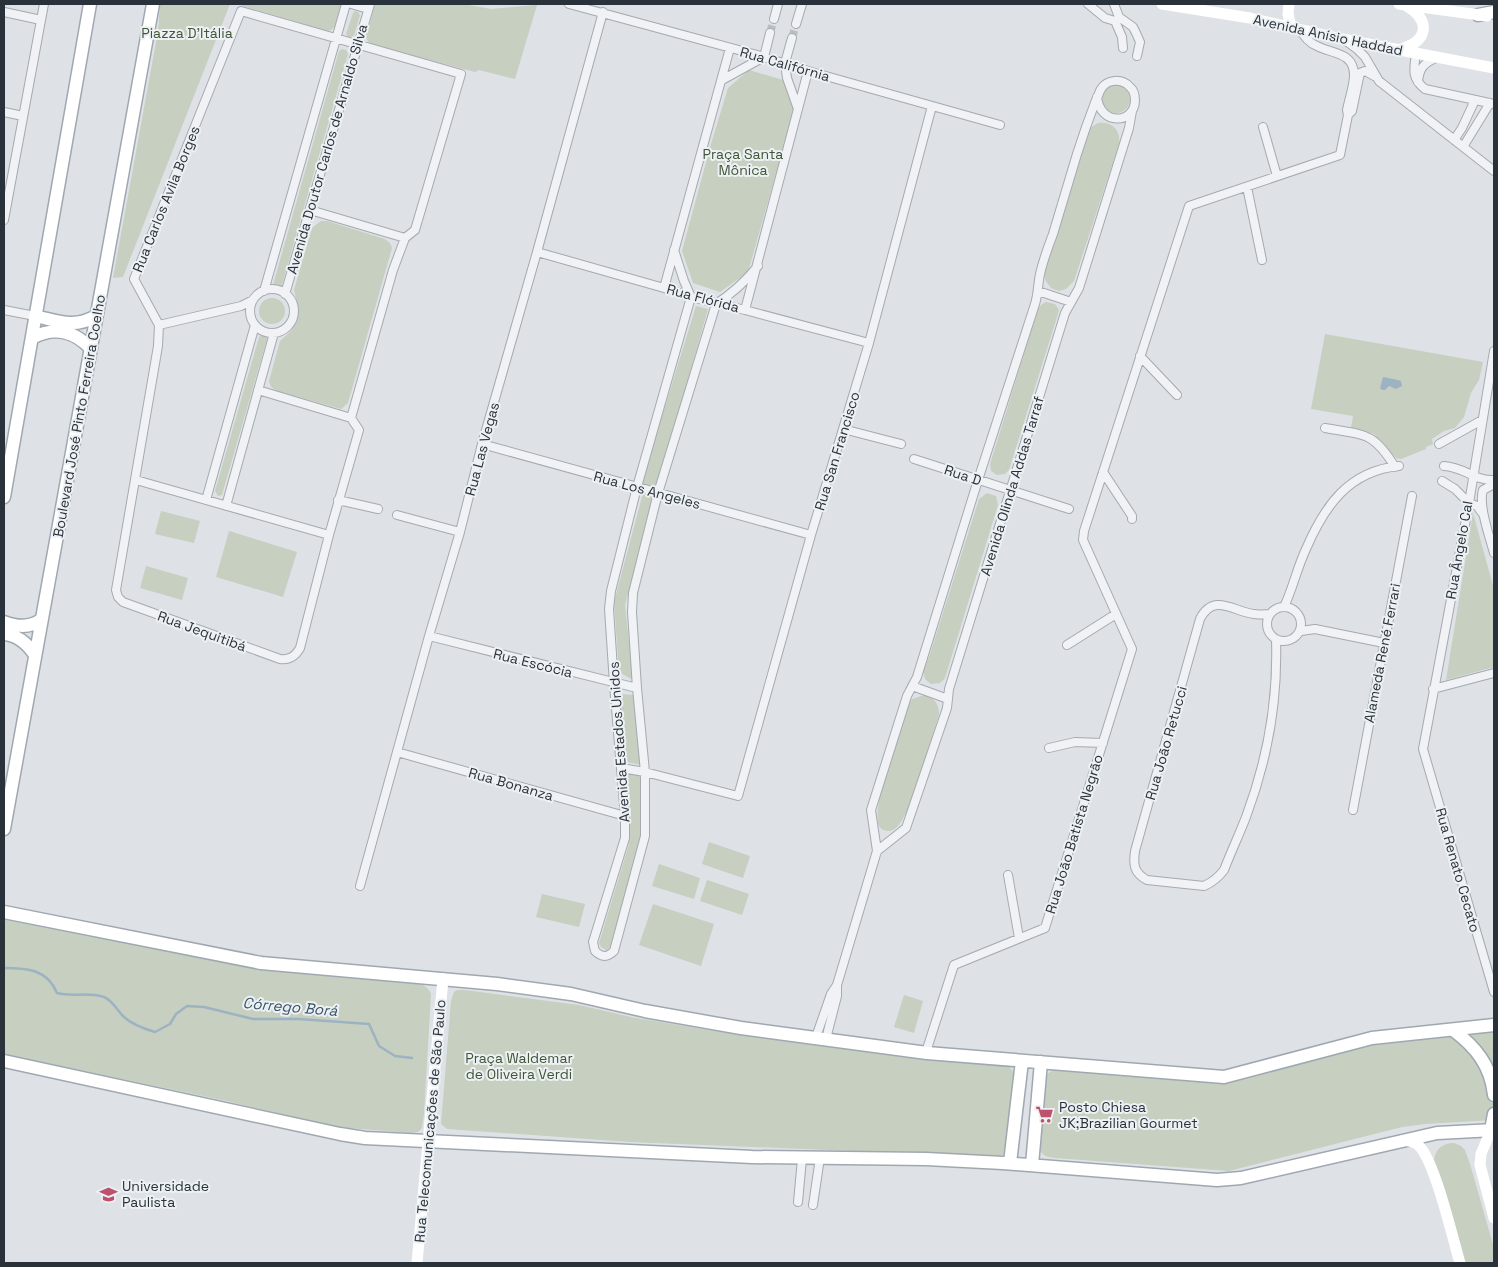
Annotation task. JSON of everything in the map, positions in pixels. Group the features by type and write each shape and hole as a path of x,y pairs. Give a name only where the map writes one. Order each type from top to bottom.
{"main road":[{"path":"4,497 90,4"},
{"name":"Boulevard José Pinto Ferreira Coelho","path":"4,828 153,4"},
{"name":"Avenida Anísio Haddad","path":"1162,4 1250,18 1342,39 1494,68"},
{"path":"1289,4 1288,14 1296,28"},
{"path":"1403,4 1494,17"},
{"path":"1403,4 1417,13 1422,20 1423,31 1416,53"},
{"path":"1478,15 1494,12"},
{"path":"1401,49 1416,43 1421,38"},
{"path":"35,316 76,324 96,316"},
{"path":"32,338 47,332 64,332 79,338 91,349"},
{"path":"4,622 23,626 36,624 42,619"},
{"path":"4,634 20,638 35,655"},
{"path":"4,912 261,963 497,984 571,994 646,1011 741,1028 926,1052 1224,1077 1372,1038 1494,1025"},
{"name":"Rua Telecomunicações de São Paulo","path":"417,1263 443,979"},
{"path":"1453,1030 1471,1043 1480,1056 1493,1082 1494,1095"},
{"path":"4,1061 365,1138 802,1159 926,1159 1032,1164 1230,1180 1330,1159 1438,1133 1493,1130"},
{"path":"1010,1163 1022,1061"},
{"path":"1032,1164 1041,1062"},
{"path":"1494,1114 1493,1130 1481,1154 1480,1165 1494,1218"},
{"path":"1395,1142 1406,1140 1416,1144 1429,1160 1460,1263"}],"street":[{"path":"4,220 44,4"},
{"name":"Avenida Doutor Carlos de Arnaldo Silva","path":"264,291 346,4"},
{"path":"351,4 369,6"},
{"name":"Rua Califórnia","path":"569,4 764,57 1000,125"},
{"path":"774,19 778,4"},
{"path":"796,24 802,4"},
{"path":"1088,4 1105,18 1116,32 1121,46"},
{"path":"1114,4 1121,46"},
{"name":"Avenida Doutor Carlos de Arnaldo Silva","path":"285,294 369,6"},
{"name":"Rua Carlos Avila Borges","path":"160,324 134,279 241,11 336,38"},
{"path":"4,12 41,20"},
{"name":"Rua Las Vegas","path":"360,886 429,636 460,532 482,444 537,252 602,12"},
{"path":"1105,18 1117,19 1133,28 1138,41 1135,56"},
{"path":"1296,28 1311,43 1318,47 1346,56 1357,75 1365,71 1494,171"},
{"path":"722,80 764,57 770,33"},
{"path":"336,38 461,74 415,230 405,238 393,270 351,418"},
{"path":"792,38 785,63 787,78 798,109"},
{"path":"1342,39 1365,57 1379,81"},
{"path":"1121,46 1138,41"},
{"path":"664,288 730,48"},
{"path":"1416,53 1414,71 1418,84 1425,88 1492,104 1463,147"},
{"path":"1418,84 1423,65 1436,58"},
{"path":"746,310 808,71"},
{"name":"Rua João Batista Negrão","path":"926,1052 954,964 1045,928 1103,743 1132,649 1084,540 1085,524 1189,206 1340,155 1348,115 1352,111 1357,75"},
{"path":"821,1038 826,1020 837,996 837,985 877,851 871,810 907,696 920,667 1038,291 1040,276 1089,118 1100,89 1106,83 1115,80 1130,86 1134,93 1135,102 1132,110 1126,116 1118,119 1110,118 1098,106 1098,97"},
{"path":"1454,140 1475,100"},
{"name":"Rua San Francisco","path":"645,772 738,796 811,535 869,343 932,106"},
{"name":"Avenida Olinda Addas Tarraf","path":"877,851 906,828 947,708 949,689 1010,490 1066,313 1079,288 1129,128 1132,110"},
{"path":"4,112 23,116"},
{"path":"1264,127 1276,176"},
{"path":"1247,187 1262,260"},
{"path":"310,210 405,238"},
{"path":"674,250 684,282 692,297"},
{"name":"Rua Flórida","path":"537,252 716,304 746,310 869,343"},
{"path":"716,304 732,294 758,266"},
{"path":"241,306 250,313 255,325 267,333 274,333 286,328 293,317 293,304 285,294 271,290 264,291 254,300 241,306 160,324 136,480 329,535 359,430 351,418 258,390"},
{"path":"1038,291 1071,302"},
{"name":"Avenida Estados Unidos","path":"692,297 637,487 611,591 609,609 625,816 625,838 593,942 595,951 604,956 608,956 614,951 645,836 645,772 637,688 632,612 633,593 658,493 716,304"},
{"path":"250,313 254,300"},
{"path":"4,310 35,316"},
{"path":"206,500 255,325"},
{"path":"226,506 274,333"},
{"name":"Rua Ângelo Cal","path":"1423,749 1469,503 1494,352"},
{"path":"1140,356 1177,394"},
{"path":"1439,444 1482,420"},
{"path":"843,428 901,444"},
{"path":"1288,607 1306,548 1326,511 1341,491 1351,482 1364,475 1376,470 1397,467 1385,451 1369,436 1325,428"},
{"name":"Rua Los Angeles","path":"482,444 811,535"},
{"name":"Rua D","path":"914,459 1069,509"},
{"path":"1444,466 1458,468 1483,480 1494,482"},
{"path":"1103,472 1132,516 1132,519"},
{"name":"Rua Jequitibá","path":"136,480 116,583 116,594 123,602 132,606 280,659 292,657 300,648 329,535"},
{"path":"1442,482 1455,489 1469,503 1480,509 1485,520"},
{"path":"1494,482 1485,488 1482,494 1485,520 1494,554"},
{"name":"Alameda René Ferrari","path":"1353,810 1412,496"},
{"path":"338,500 378,509"},
{"path":"397,515 460,532"},
{"name":"Rua João Retucci","path":"1253,614 1224,605 1212,606 1200,619 1135,851 1135,868 1140,876 1147,880 1204,886 1219,877 1224,870 1246,816 1263,758 1270,729 1280,641"},
{"path":"1267,626 1270,614 1276,609 1288,607 1298,614 1302,622 1315,629 1384,643"},
{"path":"1067,645 1116,614"},
{"path":"1253,614 1270,614"},
{"path":"1253,614 1267,626 1270,634 1280,641 1294,639 1300,631 1302,622"},
{"path":"1300,631 1315,629"},
{"name":"Rua Escócia","path":"429,636 614,684 637,688"},
{"path":"1434,690 1494,673"},
{"path":"912,686 948,699"},
{"name":"Rua João Batista Negrão","path":"1049,748 1075,742 1103,743"},
{"name":"Rua Renato Cecato","path":"1423,749 1494,992"},
{"name":"Rua Bonanza","path":"397,752 625,816"},
{"path":"621,768 645,772"},
{"path":"1008,875 1019,938"},
{"path":"814,1205 820,1158"},
{"path":"798,1202 802,1159"},
{"path":"800,1190 816,1192"}],"green space":[{"name":"Piazza D'Itália","path":"160,4 230,4 123,277 113,278 158,31"},
{"path":"240,4 343,4 337,24 328,31"},
{"path":"375,4 463,4 491,9 537,5 515,79 479,70 475,72 370,44 366,38"},
{"path":"355,11 360,15 354,36 349,38 346,34"},
{"path":"342,49 346,50 348,54 281,288 276,289 273,285 339,51"},
{"name":"Praça Santa Mônica","path":"749,70 783,80 794,110 748,272 720,292 693,283 682,251 728,88"},
{"path":"1116,85 1126,89 1130,99 1126,109 1116,113 1106,109 1102,99 1106,89"},
{"path":"1098,123 1107,123 1117,131 1119,144 1074,281 1066,289 1059,291 1051,288 1045,280 1045,271 1088,132 1090,128"},
{"path":"321,221 327,221 385,239 392,248 348,403 341,409 277,391 271,387 269,381 280,341 291,331 297,321 299,311 294,290 312,228"},
{"path":"272,298 281,302 285,311 281,320 272,324 263,320 259,311 263,302"},
{"path":"1046,302 1055,304 1059,310 1058,314 1009,470 1005,474 997,475 991,471 990,464 1038,309"},
{"path":"696,306 708,309 657,489 641,485"},
{"path":"1325,334 1483,362 1479,380 1471,393 1464,417 1455,428 1444,431 1432,439 1433,444 1426,447 1426,449 1401,459 1396,458 1374,434 1351,428 1353,416 1311,409"},
{"path":"262,335 267,339 222,495 218,496 215,491 259,337"},
{"path":"643,493 655,495 625,605 633,680 619,672 614,602"},
{"path":"987,493 996,496 998,505 945,678 940,683 931,684 925,679 923,671 979,499"},
{"path":"161,511 200,521 194,543 155,534"},
{"path":"1473,513 1494,589 1494,667 1446,680"},
{"path":"229,531 297,552 283,597 216,577"},
{"path":"146,566 188,578 182,600 140,588"},
{"path":"619,694 635,695 641,765 622,761"},
{"path":"924,695 931,697 935,702 939,714 908,809 901,822 893,830 886,831 878,824 878,811 883,781 907,707 912,699"},
{"path":"624,774 641,774 642,835 612,948 606,950 599,943 629,844 631,812"},
{"path":"709,842 750,856 743,878 702,864"},
{"path":"659,864 700,878 694,899 652,886"},
{"path":"707,880 749,894 742,915 700,901"},
{"path":"542,894 585,904 579,927 536,917"},
{"path":"653,904 714,924 701,966 639,945"},
{"path":"4,916 244,966 417,983 424,986 431,994 422,1128 418,1132 411,1133 336,1127 227,1101 4,1054"},
{"name":"Praça Waldemar de Oliveira Verdi","path":"457,990 579,1005 631,1017 720,1032 925,1058 1007,1065 1014,1072 1014,1076 1004,1154 999,1157 630,1142 447,1129 441,1124 451,1001 454,992"},
{"path":"904,995 923,1001 914,1033 894,1027"},
{"path":"1494,1030 1494,1120 1402,1127 1229,1171 1055,1158 1045,1156 1038,1148 1045,1079 1047,1074 1053,1070 1219,1081 1376,1041"},
{"path":"1454,1143 1465,1150 1470,1164 1494,1248 1494,1263 1465,1263 1434,1160 1436,1152 1441,1147"}],"water":[{"path":"1383,377 1401,381 1402,386 1396,389 1389,386 1382,390 1380,388"}],"waterway":[{"name":"Córrego Borá","path":"4,968 28,970 42,975 48,979 57,993 104,997 110,1000 123,1016 130,1021 155,1032 170,1024 176,1014 187,1006 204,1007 253,1019 299,1019 369,1024 379,1046 395,1056 412,1058"}],"tunnel":[{"path":"770,33 774,19"},
{"path":"792,38 796,24"}],"place":[{"name":"Posto Chiesa JK;Brazilian Gourmet","path":"1045,1115"},
{"name":"Universidade Paulista","path":"108,1194"}]}
